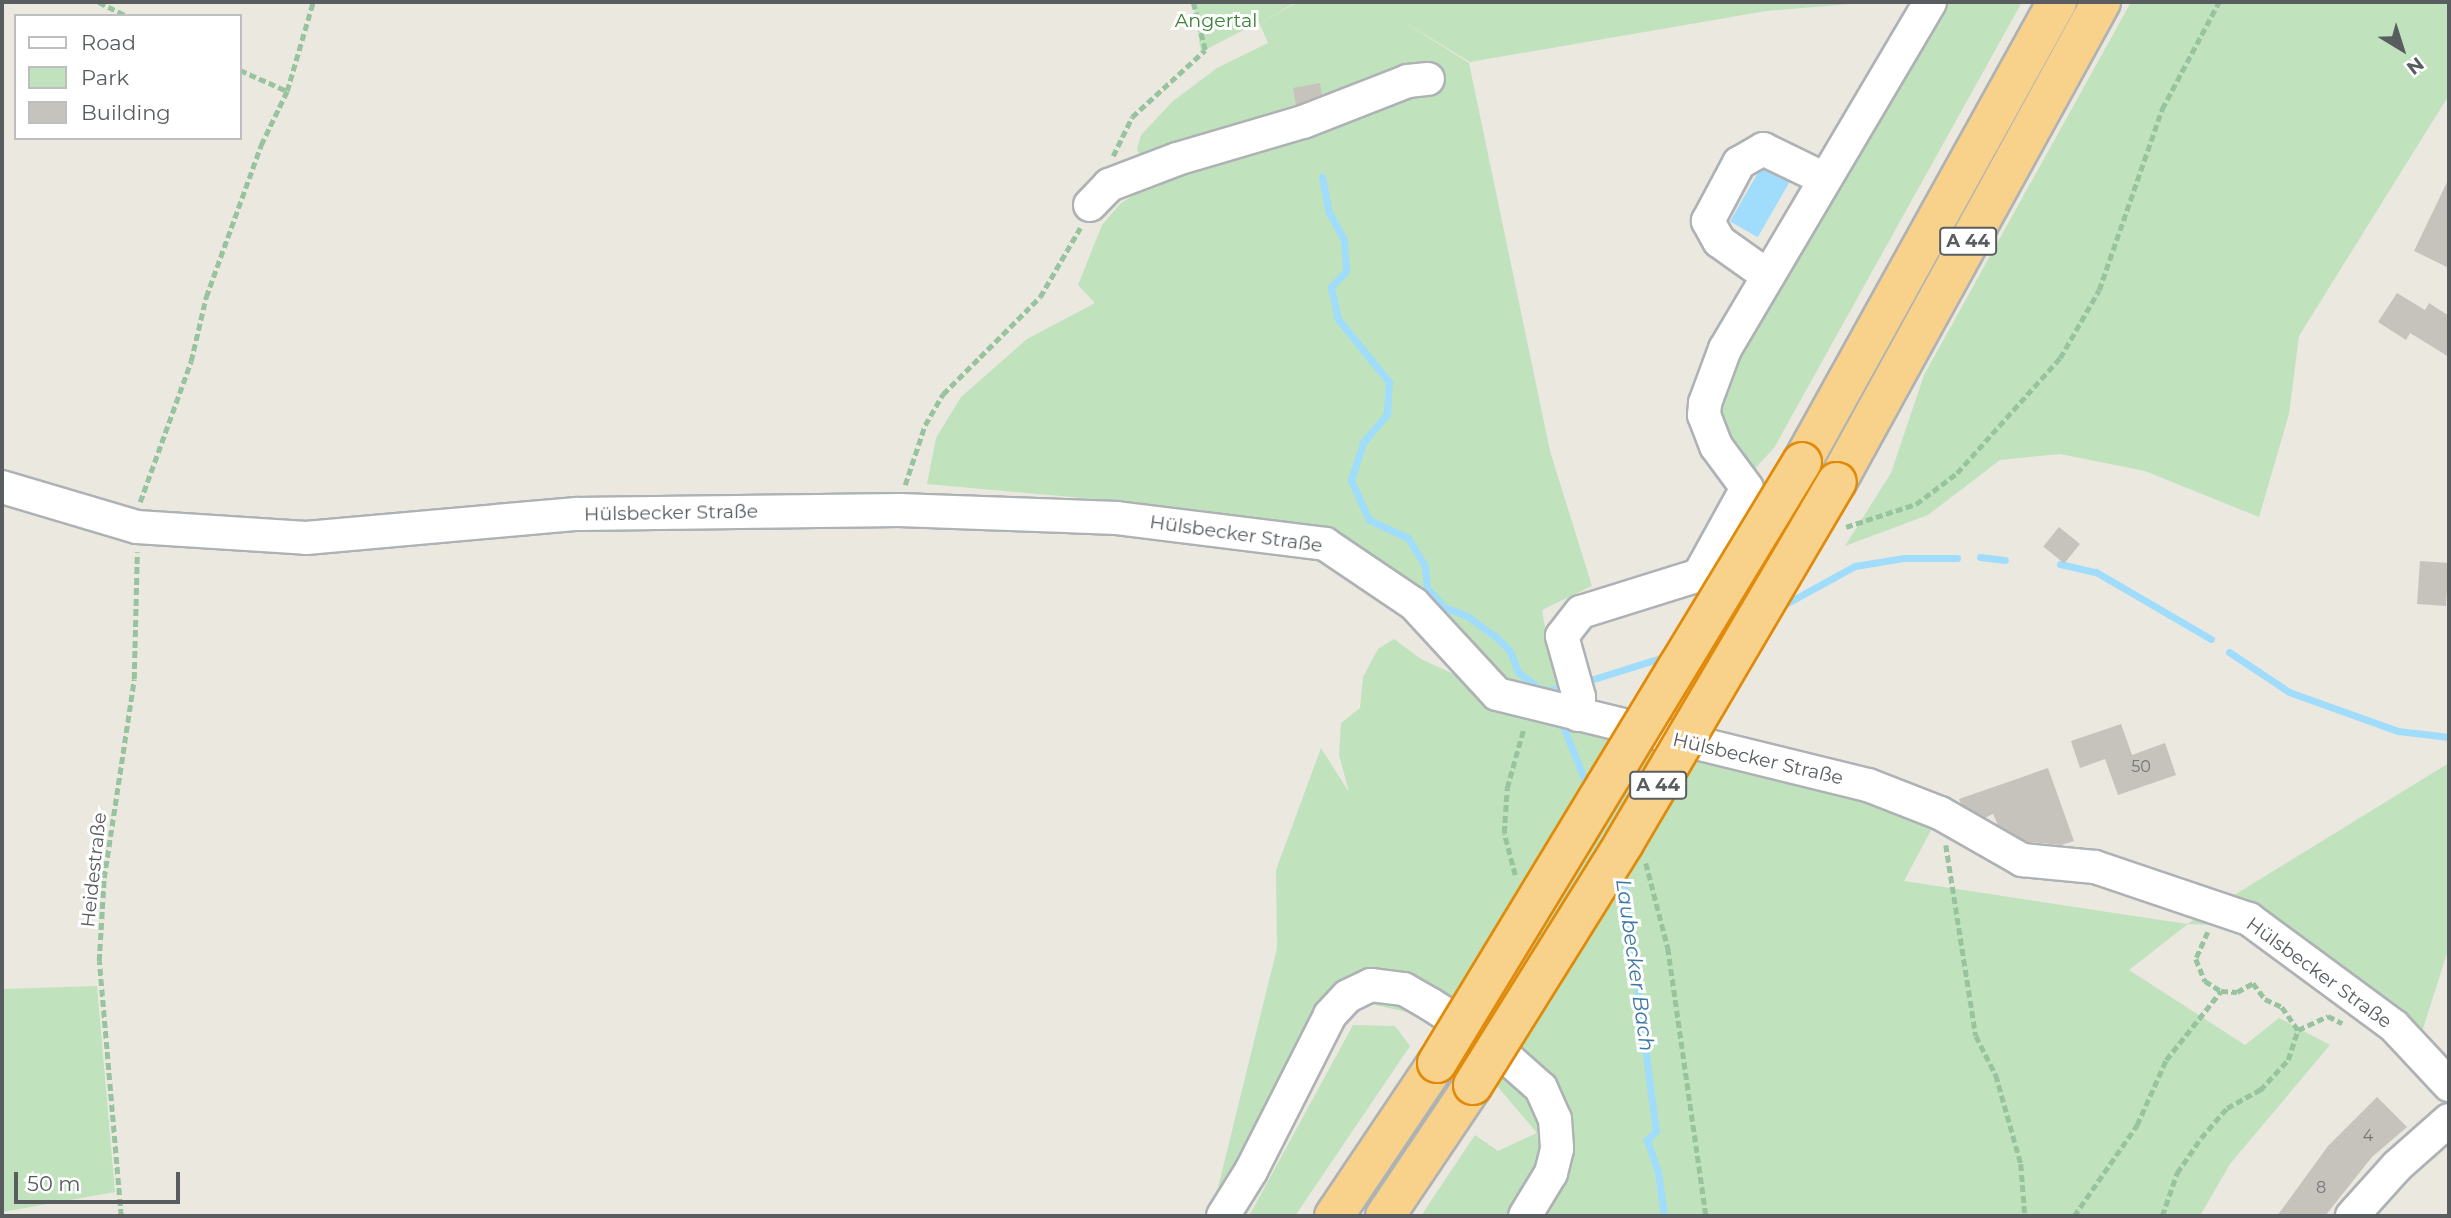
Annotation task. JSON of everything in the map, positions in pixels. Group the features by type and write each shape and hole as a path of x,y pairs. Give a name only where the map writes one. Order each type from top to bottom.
{"highway":[{"name":"A 44","path":"1334,1216 1437,1063 1802,462 2057,2"},
{"name":"A 44","path":"1385,1216 1473,1085 1624,843 1837,482 2101,2"}],"street":[{"path":"1575,694 1562,636 1581,612 1699,575 1747,488 1716,446 1703,415 1725,348 1930,2"},
{"path":"1090,205 1109,185 1177,159 1303,122 1408,81 1428,79"},
{"path":"1768,276 1719,241 1708,220 1739,163 1763,149 1825,179"},
{"name":"Hülsbecker Straße","path":"2,487 137,527 306,538 576,514 899,510 1117,518 1325,544 1414,604 1497,694 1575,694 1868,785 1940,813 2022,860 2095,867 2249,919 2394,1026 2449,1085"},
{"path":"1223,1216 1251,1171 1330,1015 1348,996 1371,985 1404,989 1430,1004 1488,1041 1541,1088 1555,1119 1557,1150 1551,1173 1525,1216"},
{"path":"2352,1216 2397,1166 2449,1121"}],"path":[{"path":"99,2 123,14"},
{"name":"Heidestraße","path":"121,1216 99,961 104,878 134,679 137,527 142,489 191,360 206,297 261,145 287,91 313,2"},
{"path":"899,510 921,436 943,394 1040,297 1090,205 1132,117 1205,50 1193,2"},
{"path":"1840,529 1916,504 1957,473 2060,358 2099,290 2162,109 2218,2"},
{"path":"242,71 287,91"},
{"path":"1940,813 1976,1036 1996,1075 2021,1164 2025,1216"},
{"path":"1644,857 1668,948 1706,1216"},
{"path":"2212,928 2201,940 2196,960 2205,981 2221,991 2237,992 2253,984 2265,999 2283,1007 2298,1030"},
{"path":"2074,1216 2137,1125 2166,1060 2221,991"},
{"path":"2162,1216 2177,1172 2201,1138 2227,1108 2260,1090 2288,1060 2298,1030 2328,1016 2352,1028"}],"green space":[{"name":"Angertal","path":"1193,2 1296,2 1262,22 1298,2 1874,2 1766,11 1470,62 1394,16 1469,63 1550,451 1592,586 1542,610 1548,645 1565,696 1502,684 1322,533 1094,499 927,484 936,438 961,397 1027,339 1095,303 1078,285 1102,225 1121,203 1152,184 1137,149 1141,135 1173,101 1217,68 1268,43 1259,22 1201,52"},
{"path":"1940,2 2022,2 1774,448 1750,474 1722,430 1722,382"},
{"path":"2131,2 2449,2 2449,95 2299,336 2289,414 2259,517 2145,471 2060,454 2000,460 1928,515 1845,546 1891,473 1924,375"},
{"path":"1394,639 1421,659 1497,694 1937,819 1904,881 2187,924 2449,763 2449,947 2420,1038 2248,926 2188,924 2129,970 2245,1045 2279,1018 2330,1045 2230,1164 2200,1216 1421,1216 1475,1135 1498,1151 1537,1133 1440,1019 1332,996 1212,1212 1277,948 1276,870 1321,748 1349,792 1339,755 1341,723 1360,708 1363,677 1378,649"},
{"path":"97,986 115,1192 2,1212 2,989"},
{"path":"1353,1025 1395,1026 1410,1046 1295,1216 1249,1216"}],"water":[{"path":"1763,164 1791,180 1758,237 1730,221"}],"building":[{"path":"1320,83 1322,95 1296,105 1293,88"},
{"path":"2449,178 2449,268 2414,251"},
{"path":"2397,293 2425,310 2429,303 2449,316 2449,357 2410,333 2406,340 2378,322"},
{"path":"2059,527 2080,544 2064,563 2043,546"},
{"path":"2420,561 2449,563 2446,606 2417,604"},
{"path":"2121,724 2132,755 2165,743 2176,775 2118,795 2105,759 2080,768 2071,741"},
{"path":"2048,768 2074,841 2061,845 2028,842 1998,825 1993,814 1985,818 1961,804 1959,799"},
{"path":"2377,1097 2407,1127 2372,1157 2325,1216 2277,1216 2328,1146"}],"waterway":[{"name":"Laubecker Bach","path":"1322,177 1329,212 1344,240 1346,271 1331,287 1338,319 1389,382 1387,414 1363,443 1351,480 1369,520 1408,538 1425,566 1427,588 1444,607 1467,616 1497,638 1510,651 1518,672 1544,692"},
{"path":"1980,557 2005,560"},
{"path":"1780,607 1855,566 1904,558 1957,558"},
{"path":"2060,564 2096,572 2211,639"},
{"path":"2229,652 2289,692 2398,731 2449,737"},
{"path":"1584,682 1670,655"},
{"path":"1543,691 1570,686"},
{"name":"Laubecker Bach","path":"1560,719 1588,788"},
{"name":"Laubecker Bach","path":"1622,870 1656,1131 1647,1140 1658,1172 1664,1216"}]}
